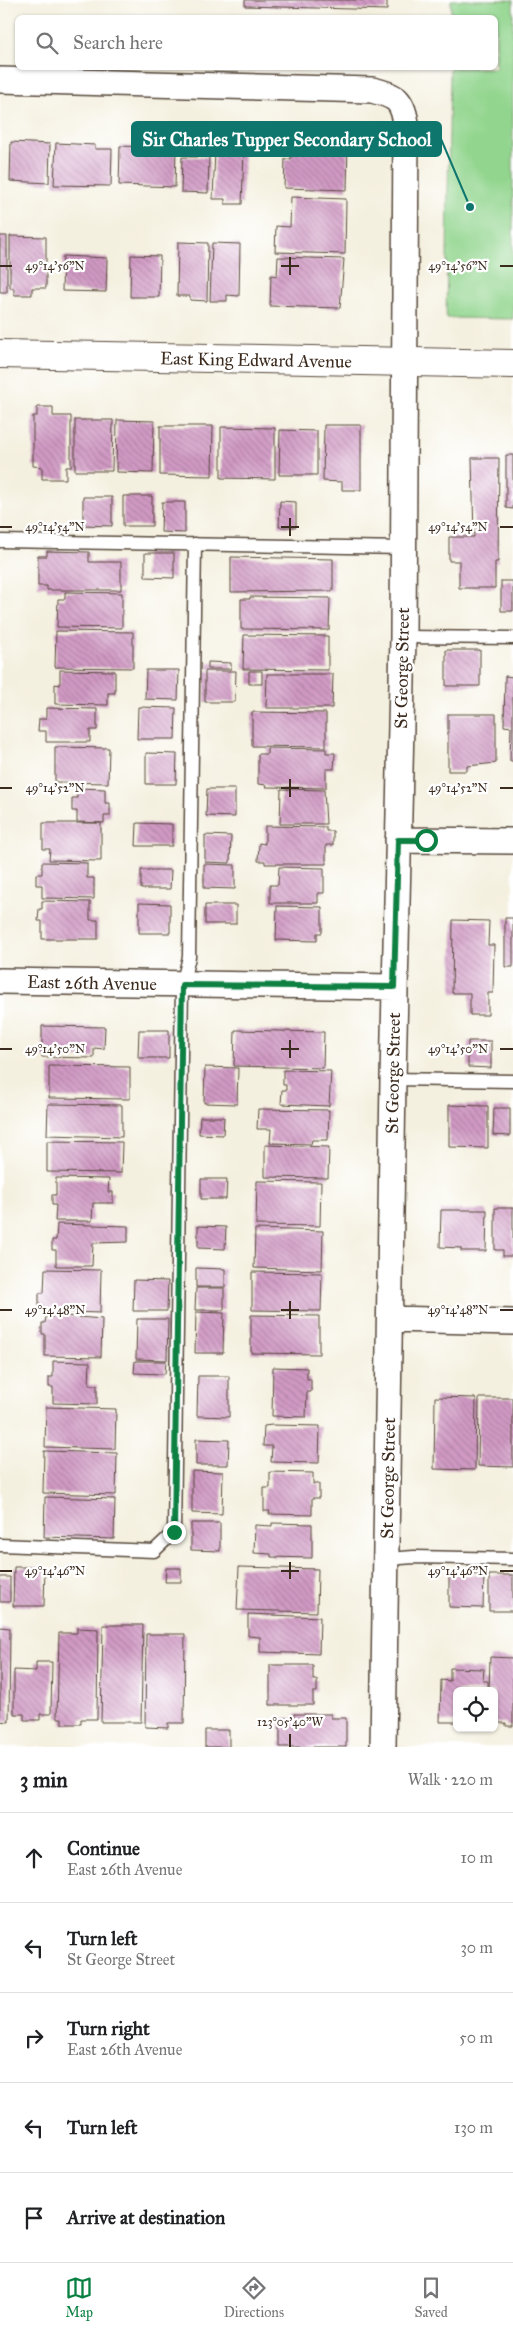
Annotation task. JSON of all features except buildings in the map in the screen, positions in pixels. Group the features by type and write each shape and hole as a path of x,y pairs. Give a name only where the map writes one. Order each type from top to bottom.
{"main road":[{"name":"East King Edward Avenue","path":"0,354 513,364"}],"street":[{"name":"St George Street","path":"0,80 372,90 388,94 399,101 406,123 403,637 394,987 383,1747"},
{"path":"398,840 513,841"},
{"name":"East 26th Avenue","path":"0,982 394,987"},
{"path":"390,1319 513,1322"}],"lane":[{"path":"0,541 404,548"},
{"path":"0,1545 154,1550 174,1532 182,985 189,957 195,544"},
{"path":"403,637 513,638"},
{"path":"393,1079 513,1081"},
{"path":"387,1560 414,1557 513,1559"}],"green space":[{"path":"451,0 513,0 513,319 446,318 450,70 498,70 498,15 451,15"}],"place":[{"name":"Sir Charles Tupper Secondary School","path":"470,207"}],"route":[{"path":"174,1532 182,985 394,987 398,900 398,840 426,840"}]}
